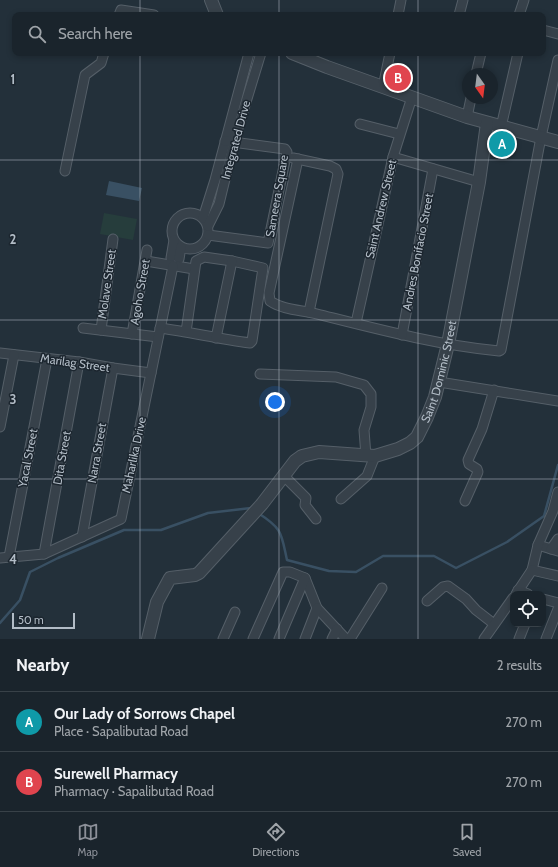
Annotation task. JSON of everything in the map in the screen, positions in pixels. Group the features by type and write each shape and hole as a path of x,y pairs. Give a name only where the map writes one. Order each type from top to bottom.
{"street":[{"path":"211,0 216,12"},
{"path":"399,12 401,0"},
{"path":"459,12 463,0"},
{"path":"520,12 524,0"},
{"path":"120,12 121,10 134,12"},
{"path":"546,31 558,34"},
{"path":"65,171 85,75 101,63 103,56"},
{"name":"Integrated Drive","path":"206,226 219,204 228,166 230,141 248,56"},
{"name":"Integrated Drive","path":"206,226 219,164 230,141 260,56"},
{"path":"300,56 467,117 558,142"},
{"path":"383,87 389,56"},
{"path":"477,68 480,56"},
{"path":"502,127 517,56"},
{"path":"298,159 269,297 270,301 274,304 402,335 474,349 502,350 540,138 558,60"},
{"name":"Saint Andrew Street","path":"356,323 393,157 399,134 412,97"},
{"path":"467,117 470,104"},
{"name":"Saint Dominic Street","path":"148,639 157,602 170,578 195,575 199,573 262,504 295,461 310,453 331,452 370,456 398,449 410,443 417,437 427,417 440,382 479,182 487,123"},
{"path":"360,124 399,134"},
{"name":"Sameera Square","path":"206,226 268,243 287,152 285,150 230,141"},
{"path":"286,156 330,166 336,169 338,174 309,312"},
{"path":"393,157 479,182"},
{"path":"219,164 228,166"},
{"name":"Andres Bonifacio Street","path":"402,335 433,169"},
{"path":"174,240 181,247 192,249 198,248 203,245 206,226 198,215 187,213 177,219 172,229 174,240 174,262"},
{"name":"Molave Street","path":"101,330 113,239"},
{"path":"174,262 181,247"},
{"name":"Agoho Street","path":"132,334 147,250"},
{"path":"160,328 250,343 252,341 263,268 204,256 196,261 186,332"},
{"path":"146,261 174,262 194,269"},
{"path":"216,338 232,261"},
{"name":"Maharlika Drive","path":"5,558 44,554 121,519 174,262"},
{"path":"83,328 158,338"},
{"name":"Marilag Street","path":"0,353 79,362 151,373"},
{"path":"0,427 14,355"},
{"name":"Yacal Street","path":"5,558 47,359"},
{"name":"Dita Street","path":"44,554 79,362"},
{"name":"Narra Street","path":"82,537 113,368"},
{"path":"260,374 336,377 364,385 371,394 371,407 364,430 370,456 367,476 341,499"},
{"path":"440,382 558,401"},
{"path":"465,501 478,472 477,469 468,464 468,460 482,429 494,390"},
{"path":"283,475 306,498 305,505 316,519"},
{"path":"518,591 532,570 538,545 558,496"},
{"path":"538,545 554,550 558,539"},
{"path":"532,570 558,576"},
{"path":"253,639 283,572 290,572 304,578 317,608 346,639"},
{"path":"279,639 304,578"},
{"path":"427,601 443,587 448,586 466,599 476,610 494,624"},
{"path":"350,639 382,588"},
{"path":"546,600 558,603"},
{"path":"484,639 510,602"},
{"path":"305,639 317,608"},
{"path":"546,639 558,608"},
{"path":"222,639 235,612"},
{"path":"519,639 524,627"},
{"path":"332,639 337,629"}],"green space":[{"path":"104,213 137,219 133,240 100,234"}],"water":[{"path":"109,181 142,188 139,201 106,195"}],"waterway":[{"path":"258,513 272,523 280,532 287,560 329,571 356,572 383,556 434,556 456,568 507,542 544,516 558,465"},
{"path":"0,623 20,600 30,572 58,558 124,530 161,530 208,513 252,509"}],"place":[{"name":"Surewell Pharmacy","path":"398,78"},
{"name":"Our Lady of Sorrows Chapel","path":"502,144"}]}
